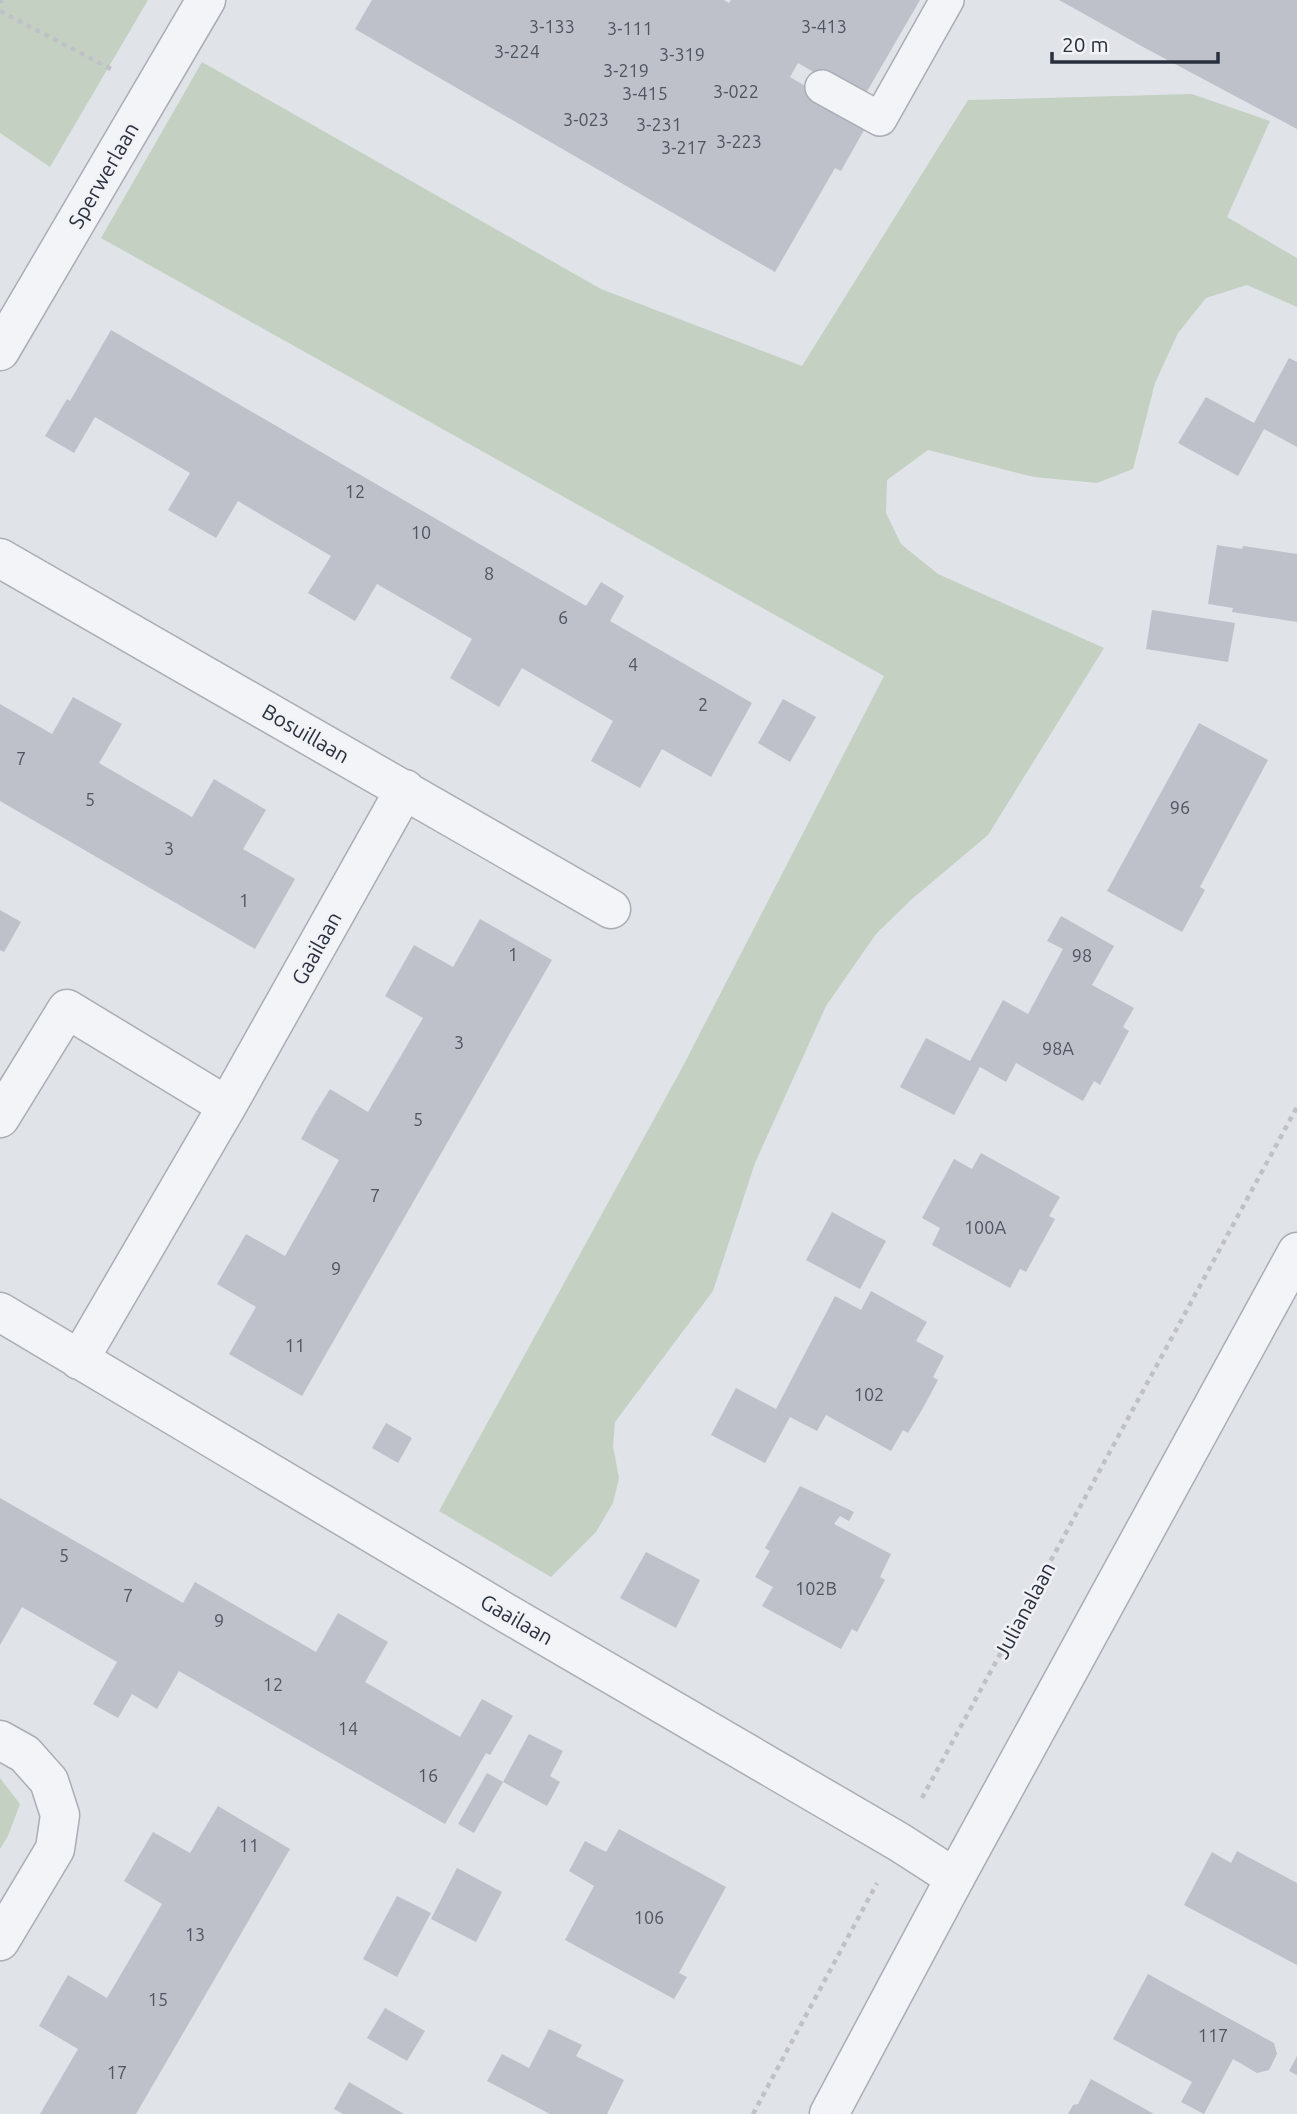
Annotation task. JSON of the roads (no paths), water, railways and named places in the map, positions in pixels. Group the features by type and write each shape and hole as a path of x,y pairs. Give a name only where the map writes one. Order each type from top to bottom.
{"street":[{"name":"Sperwerlaan","path":"0,351 206,0"},
{"name":"Bosuillaan","path":"0,558 611,909"},
{"name":"Gaailaan","path":"79,1360 227,1106 405,789"},
{"path":"0,1118 67,1009 227,1106"},
{"path":"829,2114 1297,1252"},
{"name":"Gaailaan","path":"0,1312 899,1842 955,1878"},
{"path":"0,1740 25,1754 49,1781 60,1815 55,1849 0,1941"}],"lane":[{"path":"822,87 880,119 947,0"}]}
